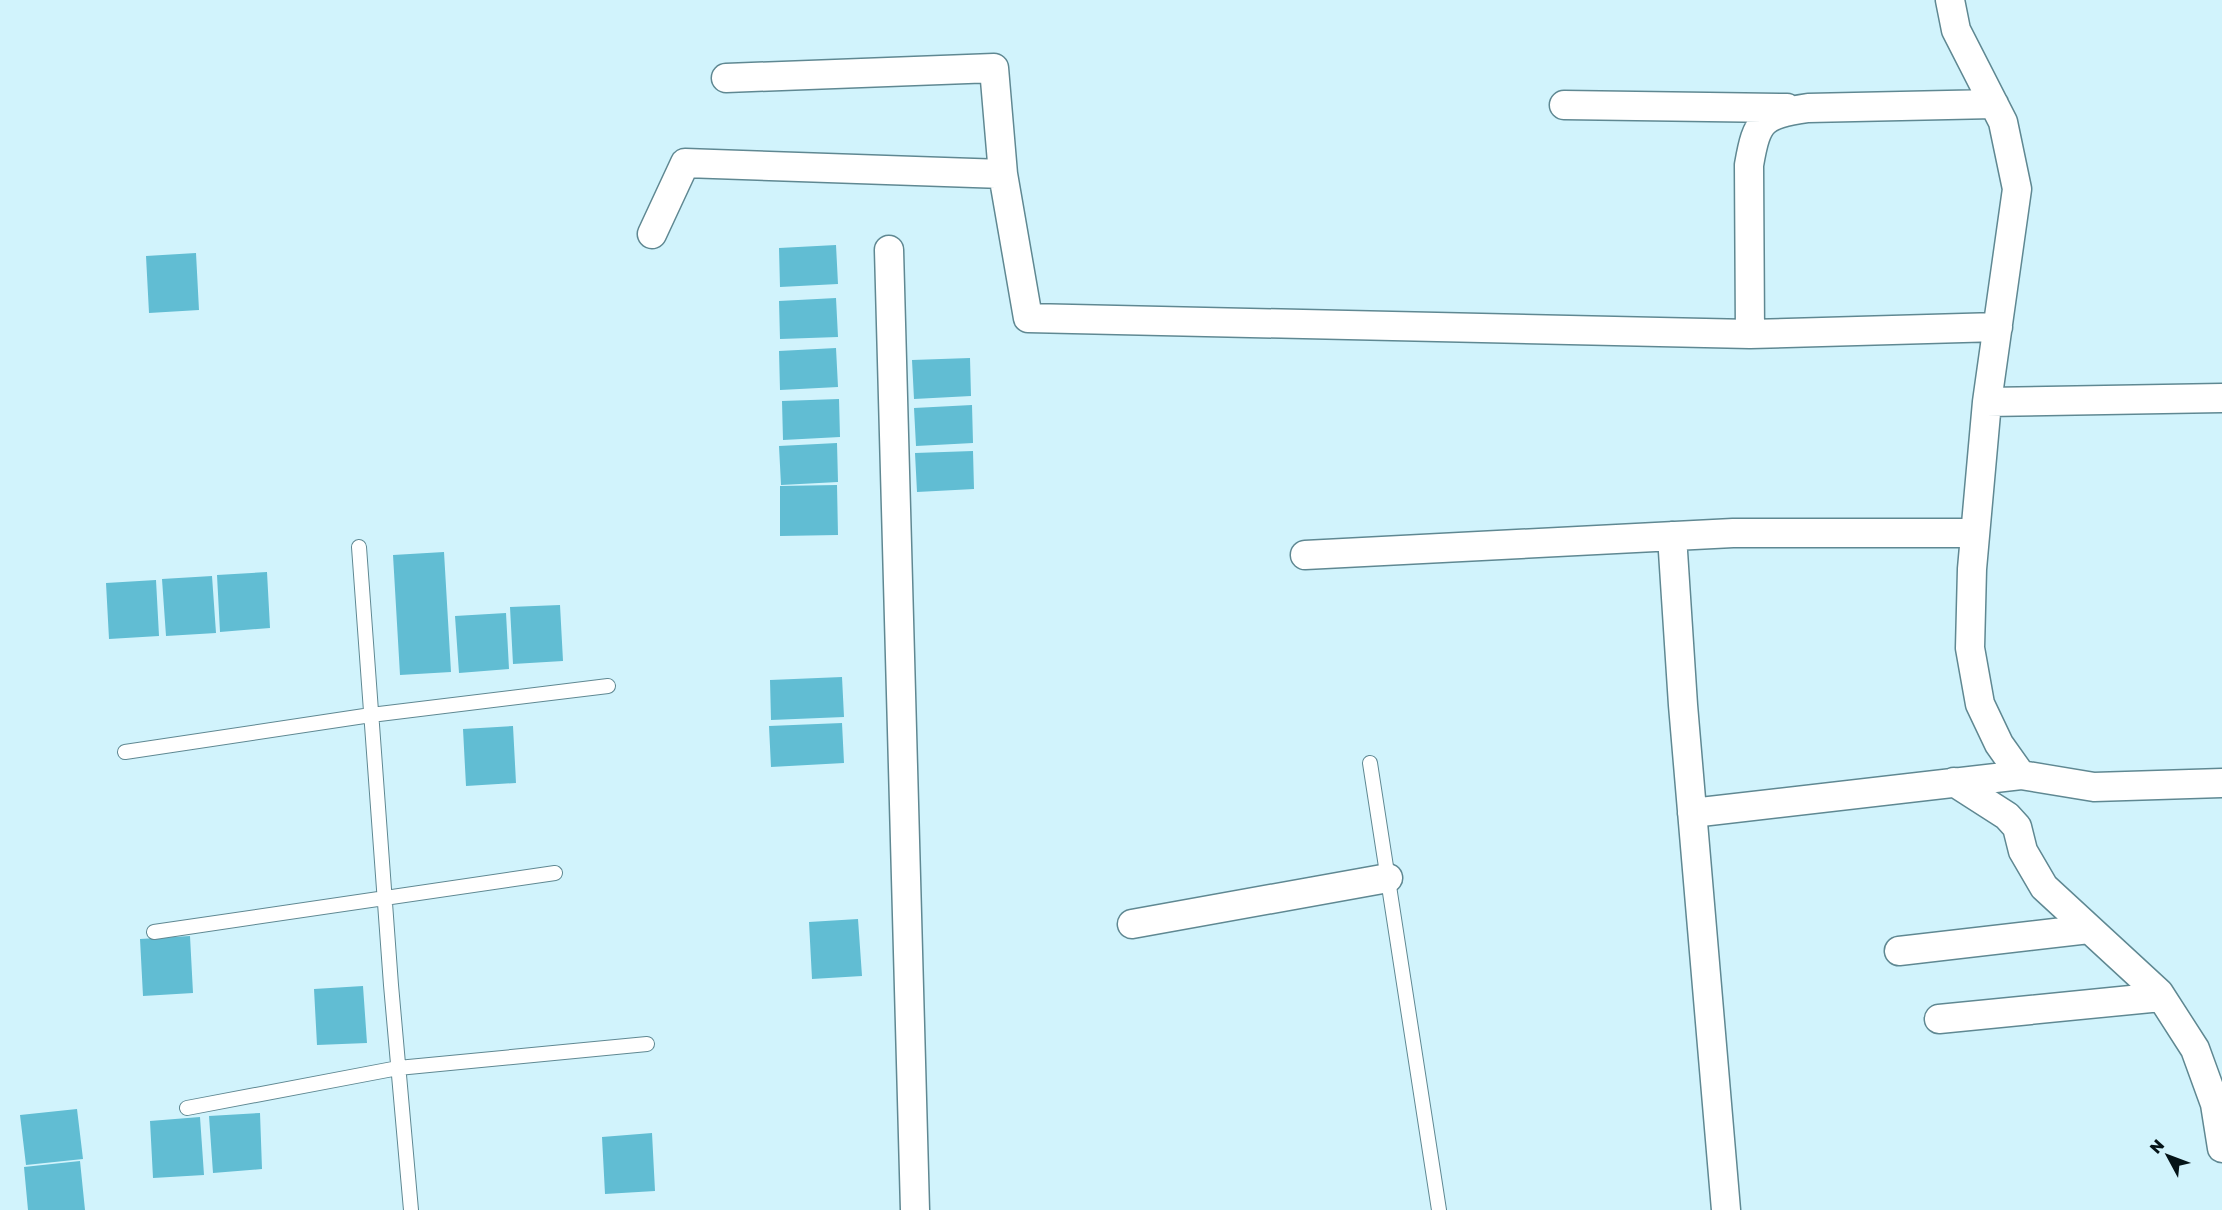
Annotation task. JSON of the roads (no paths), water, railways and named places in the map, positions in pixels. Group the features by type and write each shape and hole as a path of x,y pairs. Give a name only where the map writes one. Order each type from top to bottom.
{"street":[{"path":"1950,0 1956,30 2003,122 2018,189 1987,402 1972,569 1970,648 1980,705 1999,744 2022,775"},
{"path":"726,78 994,68 1003,174 1028,318 1750,334 1998,327"},
{"path":"1564,105 1808,108 1994,104"},
{"path":"1750,334 1749,165 1753,139 1762,122 1780,112 1808,108"},
{"path":"652,234 685,163 1003,174"},
{"path":"889,250 915,1210"},
{"path":"1987,402 2222,398"},
{"path":"1305,555 1733,533 1975,533"},
{"path":"1671,536 1726,1210"},
{"path":"1692,813 2022,775 2094,787 2222,783"},
{"path":"1954,782 2012,821 2017,827 2023,851 2044,887 2161,997 2195,1049 2215,1104 2222,1148"},
{"path":"1132,924 1388,878"},
{"path":"1899,951 2089,928"},
{"path":"1939,1019 2161,997"}],"lane":[{"path":"359,547 384,897 411,1210"},
{"path":"125,753 372,715 608,687"},
{"path":"1370,763 1439,1210"},
{"path":"154,932 555,873"},
{"path":"187,1108 398,1068 647,1044"}]}
